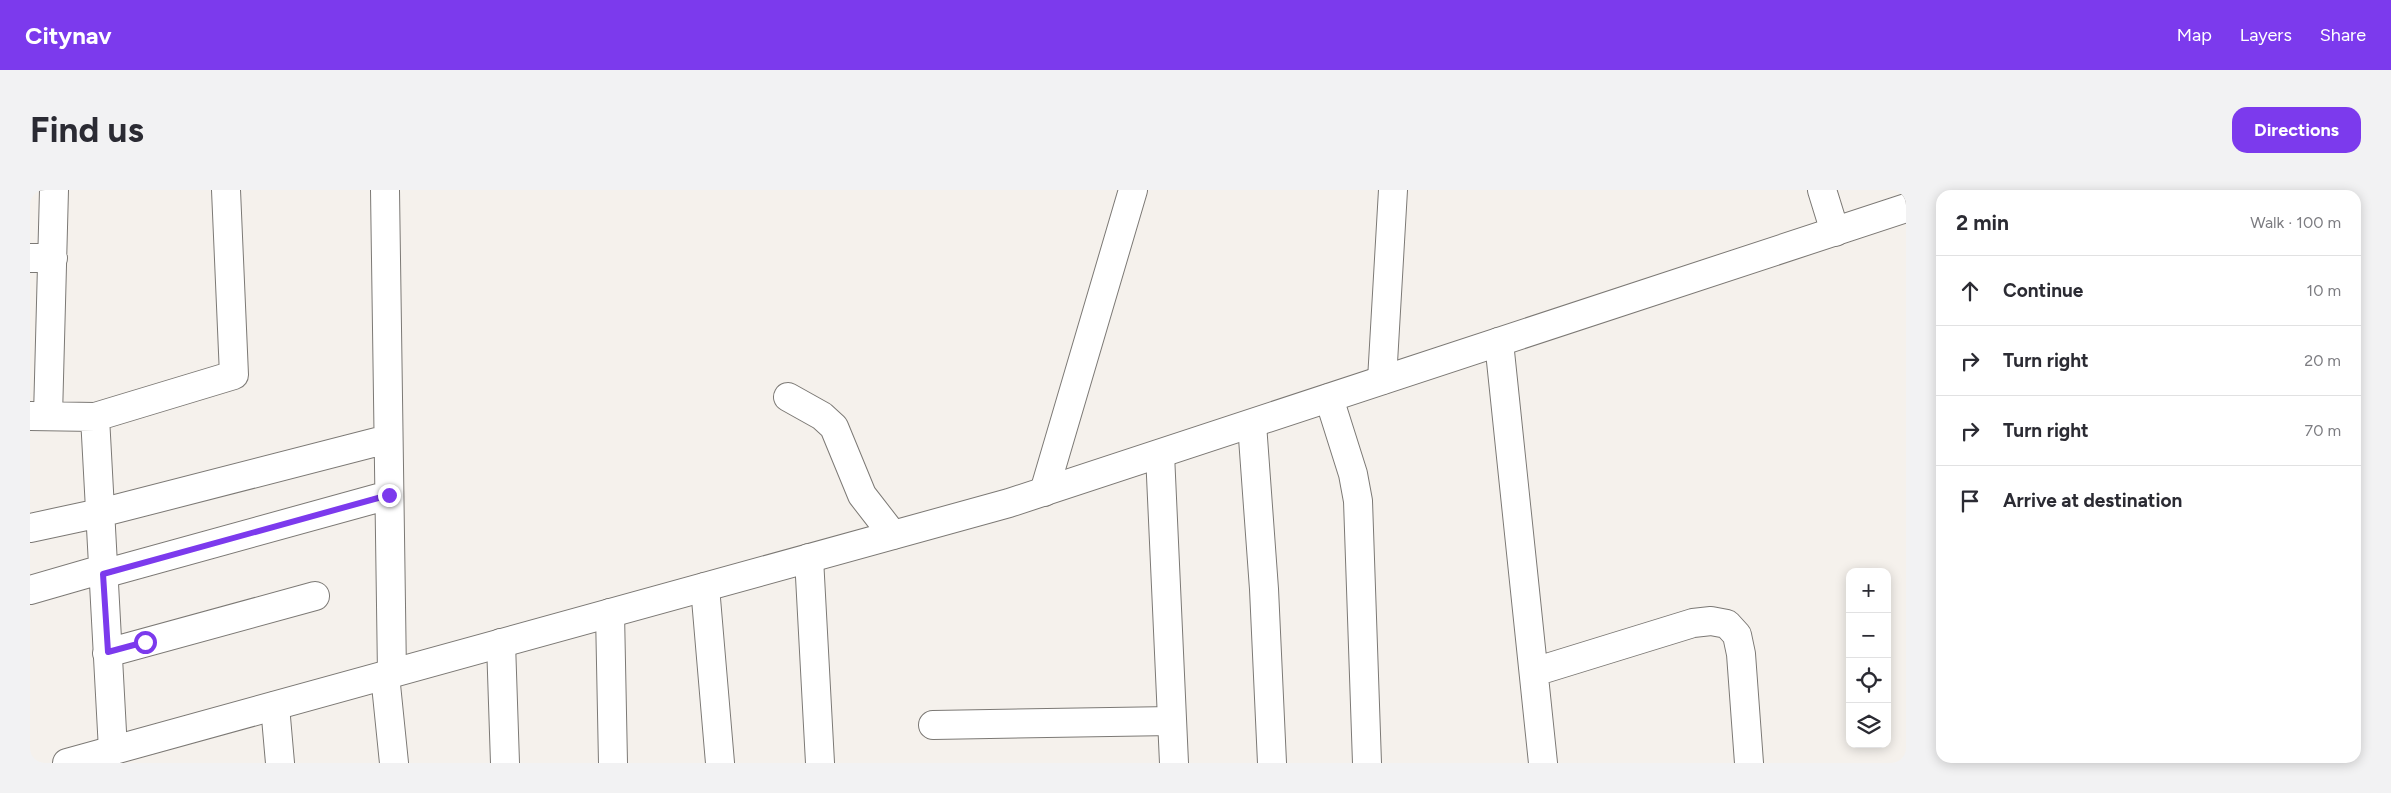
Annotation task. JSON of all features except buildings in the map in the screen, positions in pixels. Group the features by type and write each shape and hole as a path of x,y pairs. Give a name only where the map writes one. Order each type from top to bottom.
{"street":[{"path":"54,190 42,258 39,416 95,417 234,375 226,190"},
{"path":"385,190 389,495 388,675 394,763"},
{"path":"1044,492 1133,190"},
{"path":"1382,380 1393,190"},
{"path":"1822,190 1835,232"},
{"path":"67,763 1044,492 1906,208"},
{"path":"1499,342 1543,763"},
{"path":"788,397 822,416 834,427 862,495 893,535"},
{"path":"1328,398 1352,474 1358,501 1359,581 1367,763"},
{"path":"95,417 113,750"},
{"path":"1252,424 1264,589 1272,763"},
{"path":"30,528 100,513 388,439"},
{"path":"1160,454 1174,763"},
{"path":"30,590 389,495"},
{"path":"809,558 820,763"},
{"path":"705,587 720,763"},
{"path":"108,652 315,596"},
{"path":"610,613 613,763"},
{"path":"1534,672 1693,623 1711,621 1727,624 1737,634 1741,654 1749,763"},
{"path":"500,643 505,763"},
{"path":"275,706 280,763"},
{"path":"933,725 1172,721"}],"route":[{"path":"145,642 108,652 103,574 389,495"}]}
